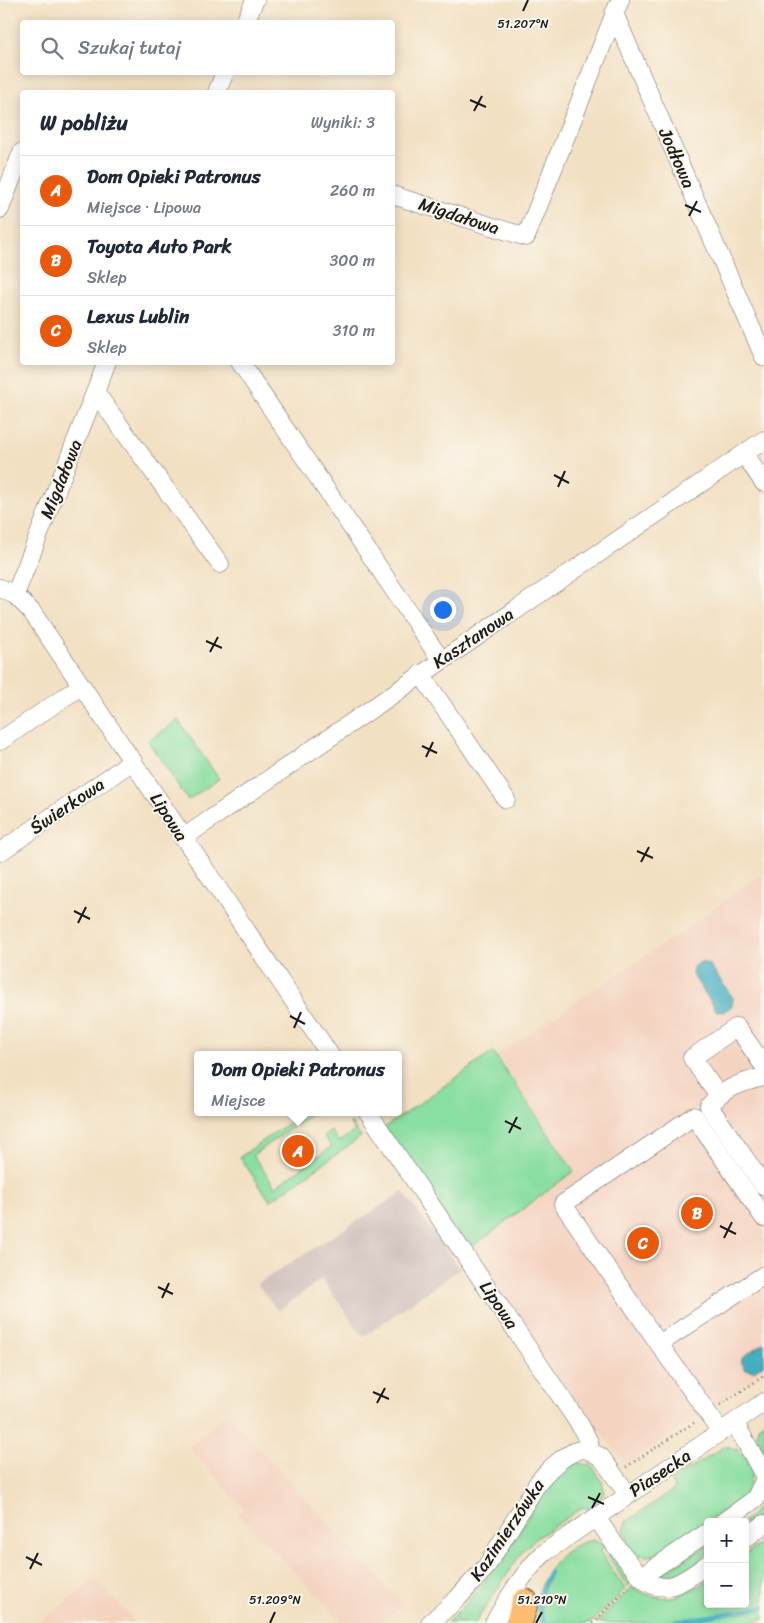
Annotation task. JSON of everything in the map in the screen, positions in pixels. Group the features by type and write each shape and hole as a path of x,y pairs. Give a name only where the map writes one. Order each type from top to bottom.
{"street":[{"path":"247,20 254,0"},
{"name":"Migdałowa","path":"395,195 526,237 617,7"},
{"name":"Jodłowa","path":"617,7 764,357"},
{"path":"218,90 224,75"},
{"path":"0,209 20,157"},
{"name":"Migdałowa","path":"7,592 96,393 106,365"},
{"path":"242,365 442,660"},
{"path":"96,393 220,564"},
{"name":"Kasztanowa","path":"183,838 764,440"},
{"path":"744,454 764,483"},
{"name":"Lipowa","path":"7,592 32,612 327,1051"},
{"path":"421,674 506,799"},
{"path":"0,741 81,686"},
{"name":"Świerkowa","path":"0,852 134,761"},
{"path":"718,1095 692,1058 737,1027 764,1066"},
{"path":"764,1076 738,1083 718,1095 709,1106 764,1186"},
{"name":"Lipowa","path":"371,1116 580,1425 589,1442 590,1450 601,1457 628,1495"},
{"path":"764,1218 694,1116 563,1204 708,1413 728,1427 764,1475"},
{"path":"659,1344 764,1275"},
{"name":"Piasecka","path":"494,1623 532,1566 556,1544 764,1402"},
{"name":"Kazimierzówka","path":"430,1623 457,1599 486,1567 504,1540 531,1491 548,1470 576,1452 590,1450"},
{"path":"729,1518 755,1499 764,1481"},
{"path":"596,1517 615,1545 641,1577 655,1586 671,1587 679,1584 704,1567"},
{"path":"749,1536 764,1524"},
{"path":"641,1577 704,1535"},
{"name":"Piasecka","path":"524,1616 536,1575 556,1544"}],"path":[{"path":"620,1467 625,1468 764,1376"}],"shaded area":[{"path":"760,875 764,881 764,1023 759,1026 764,1033 764,1371 626,1465 541,1356 472,1251 576,1171 497,1055 686,929"},
{"path":"403,1192 460,1269 363,1337 322,1279 278,1311 257,1284"},
{"path":"225,1414 404,1606 377,1623 344,1623 238,1514 244,1508 189,1447"},
{"path":"95,1580 137,1623 38,1623"}],"green space":[{"path":"178,720 219,779 188,800 148,741"},
{"path":"493,1052 574,1171 468,1250 384,1128"},
{"path":"298,1116 309,1116 253,1155 275,1187 331,1147 324,1136 331,1131 339,1142 355,1131 351,1123 361,1137 270,1201 240,1157"},
{"path":"764,1422 764,1453 757,1435 758,1426"},
{"path":"725,1446 742,1453 747,1459 752,1472 751,1480 743,1497 712,1518 704,1518 704,1524 661,1553 646,1556 632,1552 624,1544 628,1541 624,1531 626,1522 675,1489 671,1481"},
{"path":"575,1462 592,1466 601,1479 604,1489 600,1499 588,1509 583,1507 536,1538 522,1552 475,1623 447,1623 490,1575 546,1489 564,1470"},
{"path":"764,1499 761,1515 749,1526 748,1518"},
{"path":"594,1540 605,1546 599,1550 625,1589 591,1623 538,1623 536,1610 538,1597 542,1583 549,1570 569,1550 581,1543"},
{"path":"764,1542 764,1619 739,1623 596,1623 632,1587 653,1596 671,1597 689,1591 704,1582 704,1608 749,1608 749,1551"},
{"path":"704,1547 704,1557 685,1570 672,1576 659,1575"},
{"path":"611,1553 632,1582 628,1586 607,1555"}],"water":[{"path":"701,962 709,964 733,998 732,1006 723,1012 717,1011 692,974 693,967"},
{"path":"764,1343 764,1364 754,1371 745,1369 741,1361 743,1357"}],"waterway":[{"path":"545,1623 540,1611 540,1598 550,1572"},
{"path":"668,1623 764,1607"}],"place":[{"name":"Dom Opieki Patronus","path":"298,1151"},
{"name":"Toyota Auto Park","path":"697,1213"},
{"name":"Lexus Lublin","path":"643,1243"}]}
